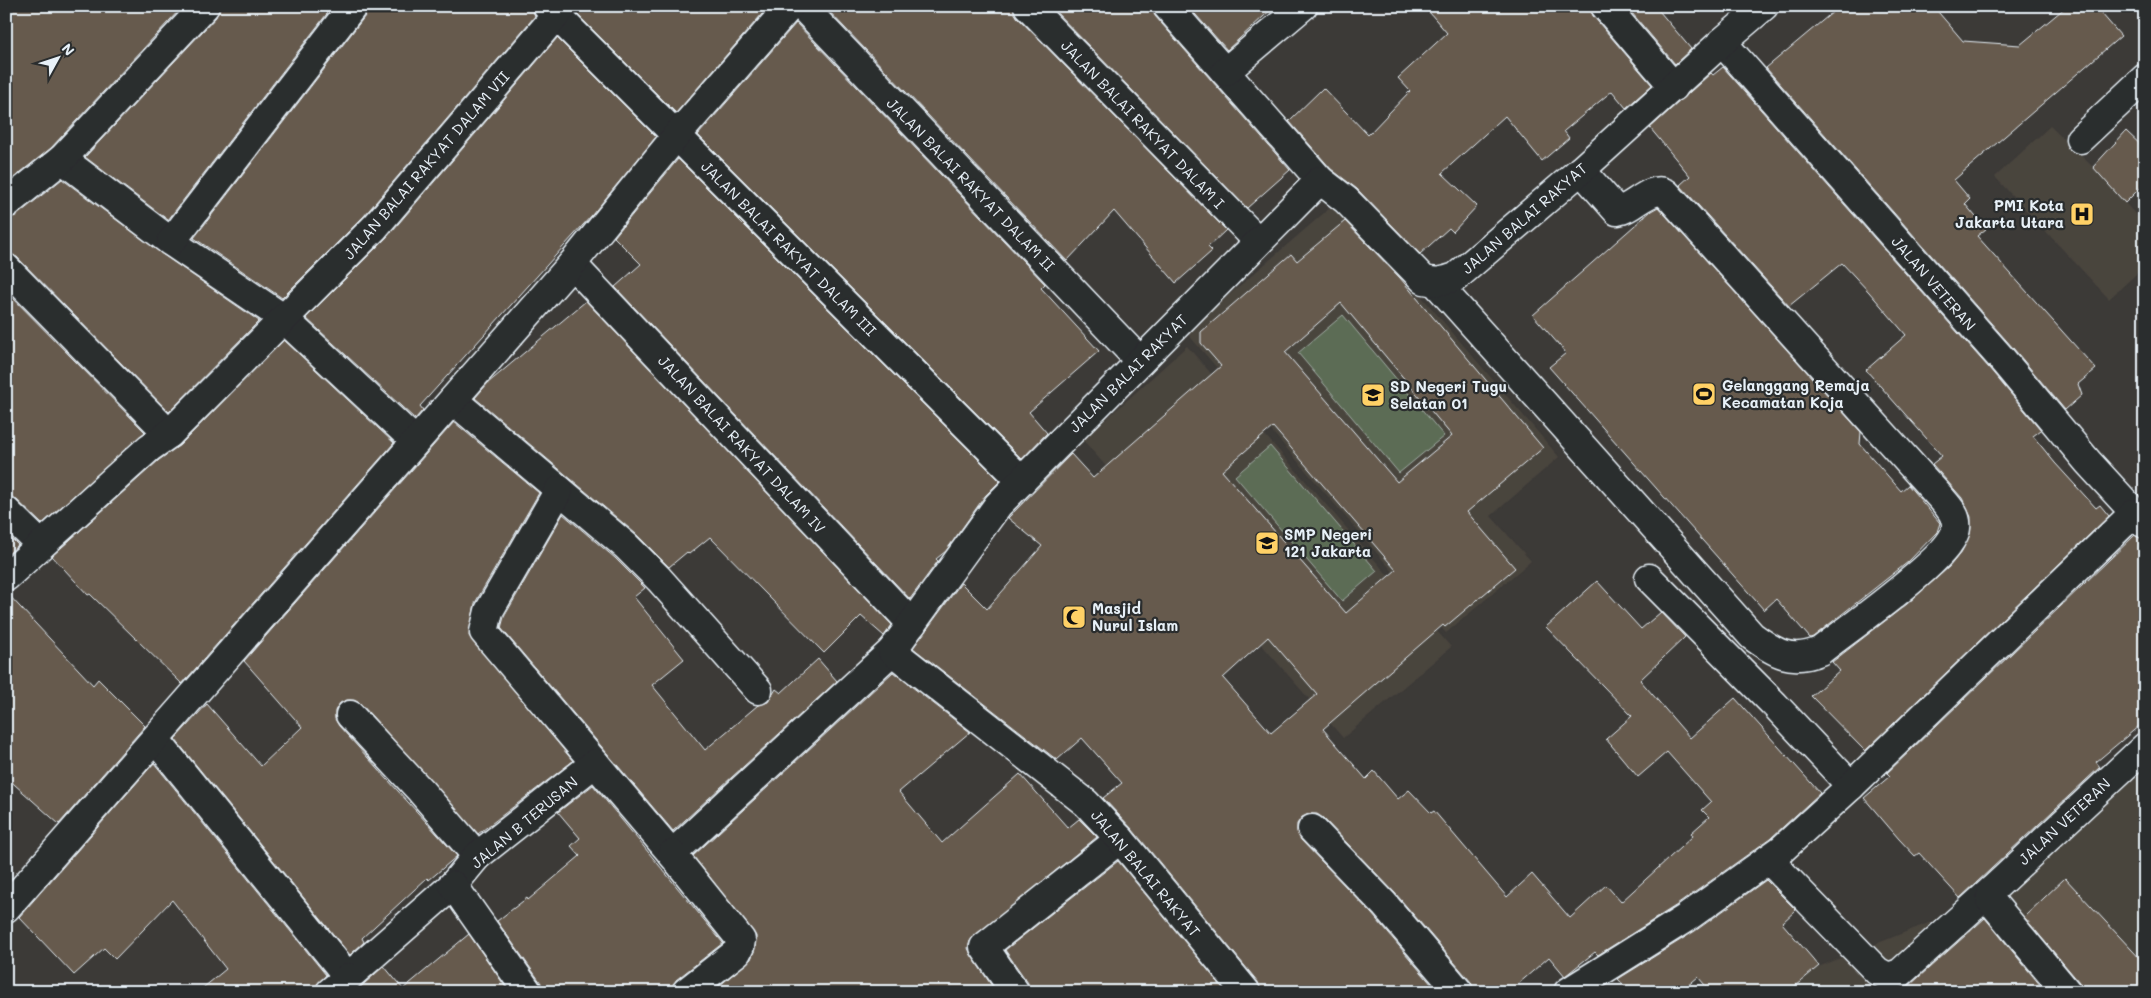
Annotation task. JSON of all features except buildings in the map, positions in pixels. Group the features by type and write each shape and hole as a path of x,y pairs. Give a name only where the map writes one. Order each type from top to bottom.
{"street":[{"path":"6,204 62,159 205,6"},
{"path":"171,242 354,6"},
{"path":"6,908 572,264 677,135 790,6"},
{"name":"JALAN BALAI RAKYAT DALAM II","path":"802,6 1140,361"},
{"name":"JALAN BALAI RAKYAT DALAM I","path":"1028,6 1258,241"},
{"path":"1167,6 1320,180 1346,200 1424,280 1436,283 1752,636 1774,652 1805,657 1820,651 1932,563 1952,541 1957,527 1953,512 1666,193 1661,191 1653,192 1624,210 1617,211 1581,170"},
{"path":"1225,72 1303,6"},
{"path":"1605,6 1674,86"},
{"name":"JALAN BALAI RAKYAT","path":"1436,283 1456,276 1581,170 1764,6"},
{"name":"JALAN BALAI RAKYAT DALAM III","path":"556,9 677,135 1022,481"},
{"name":"JALAN BALAI RAKYAT DALAM VII","path":"6,577 149,448 169,434 375,227 556,9"},
{"name":"JALAN VETERAN","path":"1722,42 2001,358 2139,519"},
{"path":"2080,139 2145,78"},
{"path":"62,159 171,242 283,318 415,441"},
{"name":"JALAN BALAI RAKYAT","path":"1246,992 1120,838 1086,803 892,651 998,505 1320,180"},
{"name":"JALAN BALAI RAKYAT DALAM IV","path":"572,264 912,624"},
{"path":"6,268 169,434"},
{"path":"453,400 626,546 659,579 758,690"},
{"path":"559,490 489,611 484,632 672,854 741,940 736,952 686,992"},
{"path":"6,511 41,545"},
{"path":"1568,992 1686,918 1768,859 1851,786 2139,519"},
{"path":"1649,578 1775,704 1851,786"},
{"path":"672,854 892,651"},
{"path":"350,715 420,790 477,856"},
{"name":"JALAN B TERUSAN","path":"155,738 344,985 453,885 477,856 596,763"},
{"name":"JALAN VETERAN","path":"1768,859 1877,971 1888,977 1900,973 1991,895 2145,747"},
{"path":"1312,828 1384,904 1458,992"},
{"path":"1015,992 984,947 1120,838"},
{"path":"453,885 528,992"},
{"path":"1991,895 2067,992"}],"shaded area":[{"name":"PMI Kota Jakarta Utara","path":"2050,126 2093,167 2145,225 2145,266 2109,299 1995,177"},
{"name":"SD Negeri Tugu Selatan 01","path":"1339,200 1559,457 1491,516 1531,561 1446,633 1186,332"},
{"name":"SMP Negeri 121 Jakarta","path":"1187,346 1451,647 1343,738 1083,440"},
{"path":"2145,751 2145,992 1756,992 1988,899"}],"green space":[{"path":"1343,315 1444,436 1399,473 1298,353"},
{"path":"1270,446 1377,571 1342,601 1235,476"}],"place":[{"name":"PMI Kota Jakarta Utara","path":"2082,214"},
{"name":"Gelanggang Remaja Kecamatan Koja","path":"1704,394"},
{"name":"SD Negeri Tugu Selatan 01","path":"1373,395"},
{"name":"SMP Negeri 121 Jakarta","path":"1267,543"},
{"name":"Masjid Nurul Islam","path":"1074,617"}]}
